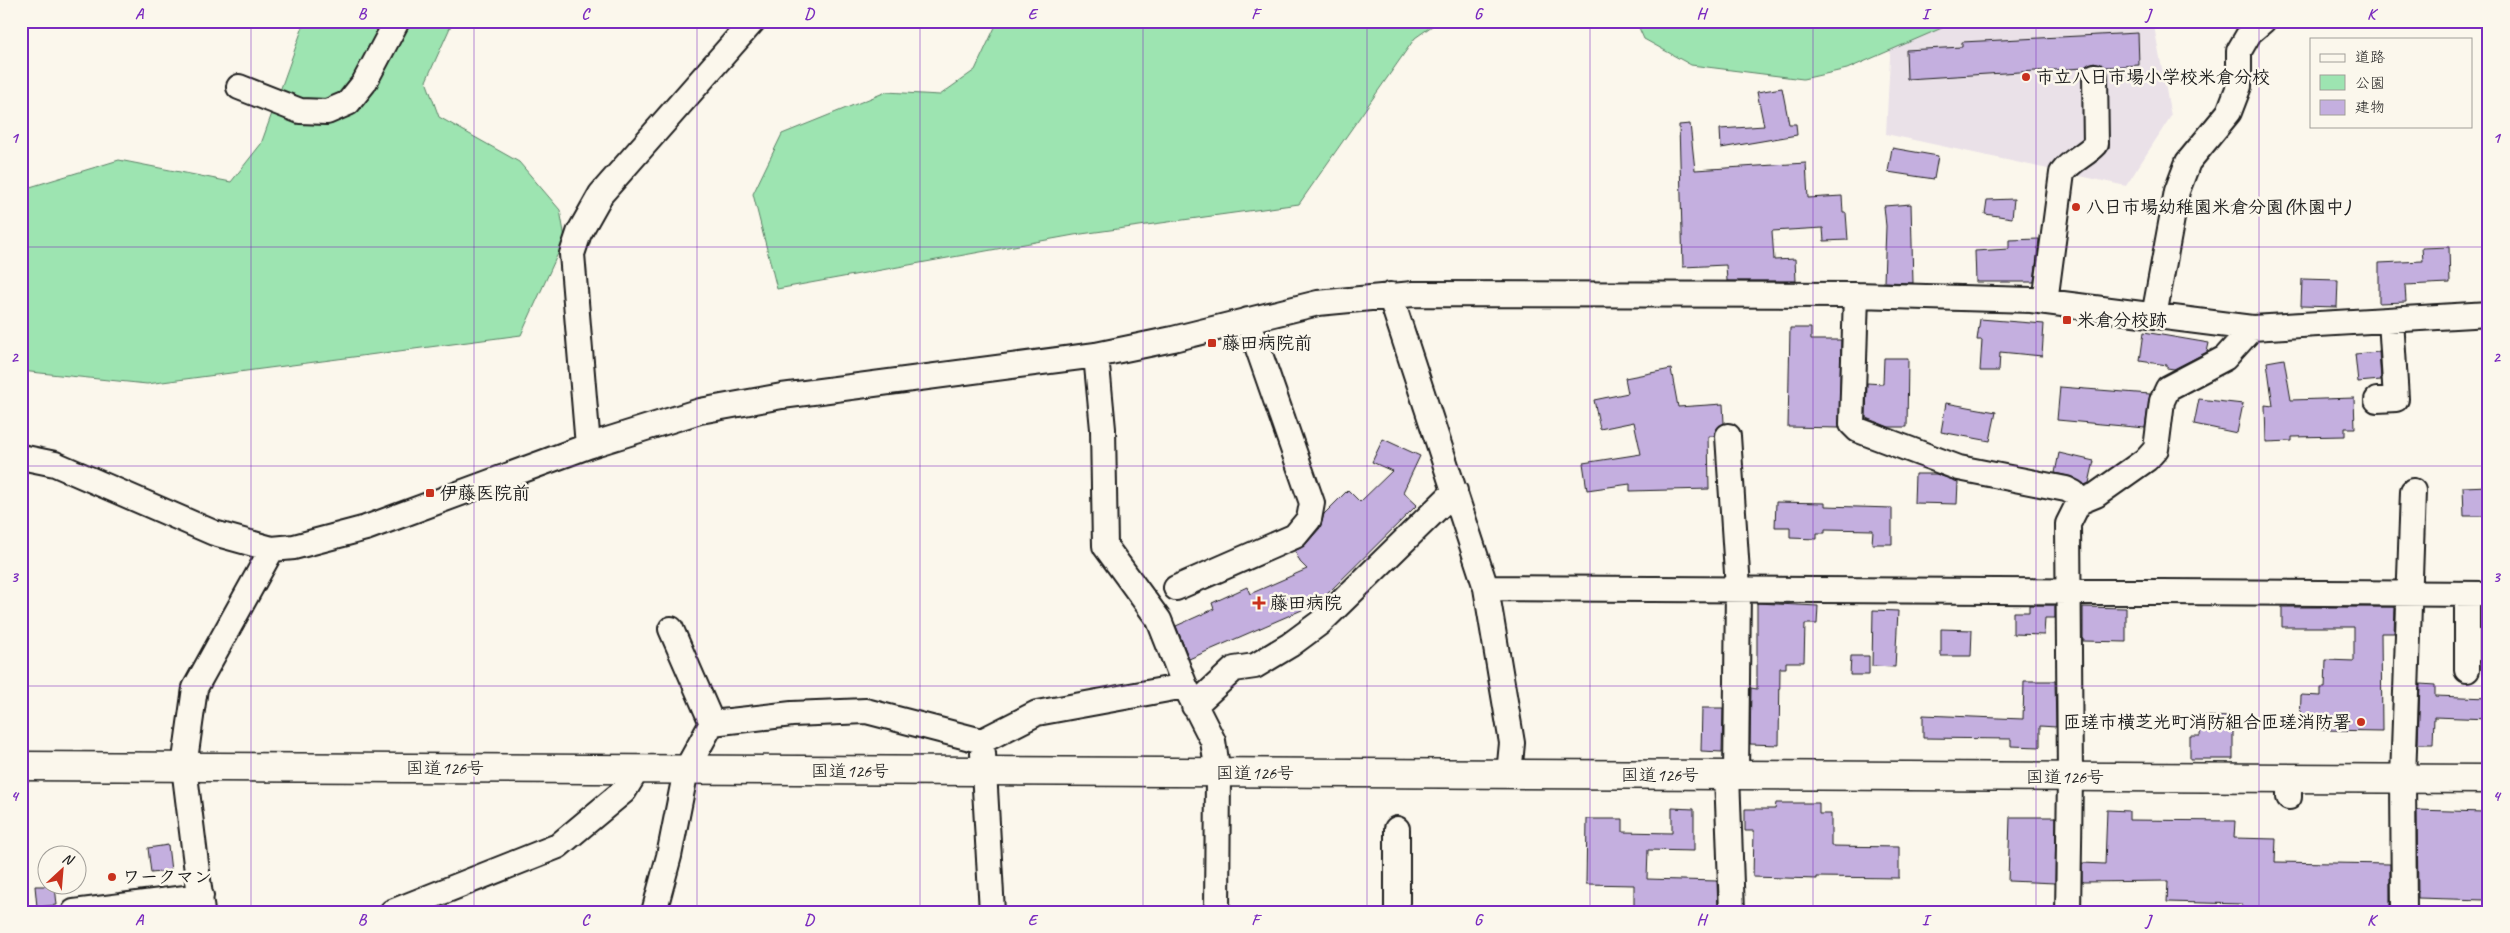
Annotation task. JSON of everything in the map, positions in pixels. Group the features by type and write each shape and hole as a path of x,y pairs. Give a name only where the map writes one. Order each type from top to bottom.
{"highway":[{"name":"国道126号","path":"21,766 2070,777 2289,787 2373,787 2403,778 2489,779"}],"street":[{"path":"239,86 300,111 327,112 348,103 364,83 397,21"},
{"path":"588,446 572,254 579,233 601,194 754,21"},
{"path":"2154,316 2177,191 2188,162 2229,112 2239,86 2239,51 2250,32 2264,21"},
{"path":"2045,302 2062,173 2068,164 2086,155 2096,144 2095,76"},
{"path":"1390,295 1486,588 1512,743 1509,774"},
{"path":"21,457 54,464 214,533 272,549 294,547 366,528 588,446 700,411 782,396 1096,355 1173,339 1318,303 1390,295 1856,295 2045,302 2252,328 2489,314"},
{"path":"1856,295 1852,424 1858,430 1959,468 2066,489 2074,492 2079,502"},
{"path":"1176,588 1296,536 1309,519 1312,503 1248,320"},
{"path":"2377,400 2396,398 2391,320"},
{"path":"2068,912 2070,777 2068,524 2079,502 2096,495 2147,459 2156,449 2162,401 2168,388 2225,358 2252,328"},
{"path":"1096,355 1103,429 1105,546 1159,620 1190,696 1214,741 1218,773 1216,912"},
{"path":"1728,436 1738,588 1732,775 1732,912"},
{"path":"712,723 792,714 866,712 982,741 1037,713 1190,696 1234,669 1255,666 1290,645 1321,622 1455,491"},
{"path":"2404,912 2403,778 2413,491"},
{"path":"74,912 202,904 184,767 195,688 272,549"},
{"path":"1486,588 1738,588 2478,594 2467,670"},
{"path":"671,629 712,723"},
{"path":"654,912 669,856 686,770 712,723"},
{"path":"982,741 992,912"},
{"path":"392,912 558,846 624,791 638,768"},
{"path":"1397,829 1397,912"}],"shaded area":[{"name":"市立八日市場小学校米倉分校","path":"1966,21 2153,21 2171,116 2126,186 1886,134 1891,38"}],"green space":[{"path":"305,21 453,21 426,81 439,117 519,162 560,210 565,238 521,335 147,384 21,371 21,193 30,187 119,160 231,182 261,144"},
{"path":"996,21 1439,21 1415,38 1299,204 1074,235 777,289 753,194 782,134 886,92 940,95 975,70 996,25"},
{"path":"1636,21 1958,21 1847,69 1803,79 1691,65 1644,39"}],"building":[{"path":"2138,33 2139,65 2105,67 2094,62 2084,68 1907,79 1906,50 1962,47 1962,42"},
{"path":"1782,88 1789,124 1796,124 1797,135 1721,148 1720,129 1764,126 1757,92"},
{"path":"1690,124 1695,170 1806,163 1808,198 1842,196 1843,213 1846,213 1848,240 1824,241 1823,228 1772,231 1774,260 1795,259 1796,281 1727,281 1726,265 1683,267 1679,125"},
{"path":"1892,148 1938,156 1934,179 1888,172"},
{"path":"2014,199 2012,218 1985,214 1987,200"},
{"path":"1911,204 1913,283 1884,282 1886,226 1884,206"},
{"path":"2039,239 2034,282 1976,282 1975,251 2009,249 2009,240"},
{"path":"2449,247 2450,283 2405,285 2406,302 2379,303 2379,263 2423,261 2422,248"},
{"path":"2302,279 2338,280 2337,307 2301,306"},
{"path":"1980,319 2044,324 2042,356 2000,352 1999,371 1980,371 1982,340 1977,340"},
{"path":"1790,328 1811,328 1811,340 1841,340 1839,428 1788,427"},
{"path":"2144,332 2209,343 2207,352 2174,369 2167,368 2167,365 2140,361"},
{"path":"2379,352 2381,380 2358,382 2355,354"},
{"path":"1884,358 1908,358 1907,427 1889,427 1866,418 1867,383 1883,384"},
{"path":"2284,359 2291,400 2354,398 2355,428 2345,428 2345,436 2292,437 2292,441 2266,442 2265,405 2273,406 2267,362"},
{"path":"1671,369 1678,407 1723,404 1724,423 1716,430 1714,436 1708,436 1709,489 1630,491 1630,484 1587,490 1583,463 1641,454 1634,422 1600,429 1594,400 1628,393 1625,378"},
{"path":"2060,387 2150,394 2145,428 2057,420"},
{"path":"2199,399 2243,404 2237,433 2194,424"},
{"path":"1946,403 1996,412 1990,441 1941,432"},
{"path":"1383,439 1420,456 1403,492 1417,505 1318,603 1189,659 1176,626 1214,609 1212,603 1247,587 1250,594 1307,569 1300,562 1295,551 1305,545 1320,528 1324,514 1348,490 1360,502 1392,471 1372,462"},
{"path":"2059,453 2094,461 2089,483 2085,485 2072,477 2055,473"},
{"path":"1915,474 1936,474 1958,482 1957,504 1914,503"},
{"path":"2489,486 2489,516 2464,516 2463,487"},
{"path":"1776,502 1825,503 1825,506 1892,508 1892,544 1872,544 1873,530 1825,529 1825,533 1817,533 1817,539 1790,538 1790,527 1775,527"},
{"path":"1757,603 1818,606 1817,624 1805,624 1804,662 1786,662 1786,668 1780,668 1779,745 1750,744 1751,688 1757,689"},
{"path":"2029,605 2055,605 2055,618 2045,618 2044,635 2013,634 2013,612 2029,612"},
{"path":"2083,607 2126,608 2126,642 2083,641"},
{"path":"2282,607 2395,607 2394,633 2381,633 2382,731 2320,730 2320,725 2300,725 2301,695 2321,696 2321,688 2325,688 2326,660 2354,661 2354,627 2282,627"},
{"path":"1873,610 1898,611 1895,667 1872,666"},
{"path":"1941,629 1972,630 1971,656 1941,656"},
{"path":"1851,656 1869,656 1869,675 1850,675"},
{"path":"2024,681 2055,681 2056,727 2040,726 2040,747 2011,746 2011,739 1923,738 1923,715 2023,719"},
{"path":"2420,684 2435,685 2435,696 2489,698 2489,719 2434,717 2433,744 2418,744"},
{"path":"1702,708 1723,708 1722,752 1701,751"},
{"path":"2201,716 2233,717 2233,759 2190,759 2190,736 2200,736"},
{"path":"1776,803 1819,803 1819,814 1831,814 1831,846 1899,847 1899,878 1817,877 1817,879 1753,877 1754,831 1745,831 1745,809 1775,809"},
{"path":"1672,808 1694,809 1694,851 1648,850 1647,879 1717,881 1718,912 1634,912 1634,885 1586,884 1587,819 1623,819 1623,832 1672,833"},
{"path":"2107,810 2129,811 2129,820 2235,821 2234,838 2276,839 2275,862 2390,864 2390,912 2242,912 2242,904 2167,902 2168,881 2082,882 2082,863 2105,864"},
{"path":"2417,810 2483,812 2484,900 2418,898"},
{"path":"2010,817 2056,817 2055,883 2008,881"},
{"path":"168,845 171,871 151,873 148,848"},
{"path":"35,886 38,886 38,896 56,896 57,905 37,907"}],"place":[{"name":"市立八日市場小学校米倉分校","path":"2026,77"},
{"name":"八日市場幼稚園米倉分園(休園中)","path":"2076,207"},
{"name":"米倉分校跡","path":"2067,320"},
{"name":"藤田病院前","path":"1212,343"},
{"name":"伊藤医院前","path":"430,493"},
{"name":"藤田病院","path":"1259,603"},
{"name":"匝瑳市横芝光町消防組合匝瑳消防署","path":"2361,722"},
{"name":"ワークマン","path":"112,877"}]}
